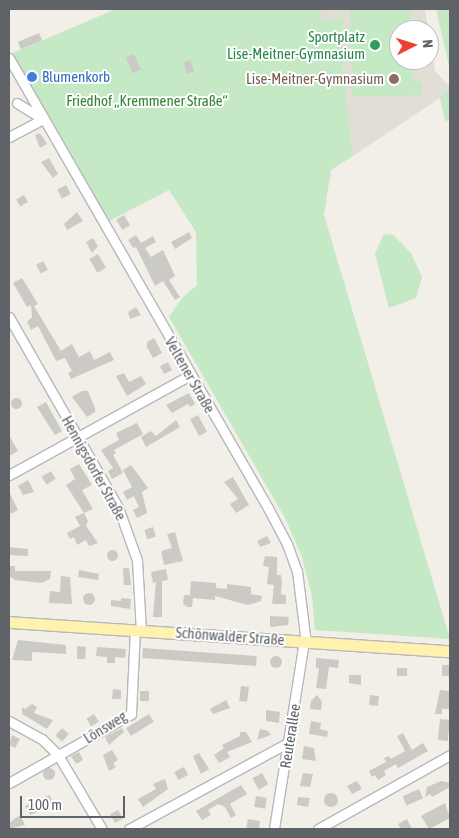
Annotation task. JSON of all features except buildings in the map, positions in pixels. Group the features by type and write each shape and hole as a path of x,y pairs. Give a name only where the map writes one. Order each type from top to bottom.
{"main road":[{"name":"Schönwalder Straße","path":"9,622 450,651"}],"street":[{"name":"Veltener Straße","path":"9,58 287,544 301,592 304,642"},
{"path":"13,102 30,96"},
{"path":"13,102 44,119"},
{"path":"9,137 44,119"},
{"name":"Hennigsdorfer Straße","path":"9,317 127,528 137,560 138,630"},
{"path":"9,474 190,375"},
{"name":"Lönsweg","path":"9,783 132,714 138,630"},
{"name":"Reuterallee","path":"274,829 304,642"},
{"path":"9,721 42,739 58,755 102,829"},
{"path":"129,829 289,742"},
{"path":"318,829 450,755"}],"shaded area":[{"name":"Lise-Meitner-Gymnasium","path":"321,9 425,9 427,20 389,20 389,70 435,70 450,87 440,98 353,156 342,54 343,19 321,21"}],"green space":[{"name":"Friedhof „Kremmener Straße“","path":"116,9 321,9 321,21 343,18 342,54 353,156 331,170 324,215 450,639 315,630 312,596 302,557 285,518 169,317 182,298 197,285 196,232 169,190 107,222 13,53"},
{"name":"Sportplatz Lise-Meitner-Gymnasium","path":"350,9 411,9 411,20 389,20 389,70 412,70 413,81 422,82 422,95 352,97"},
{"path":"436,9 450,9 450,70 439,20"},
{"path":"450,87 450,120 445,121 440,98"},
{"path":"384,234 393,235 411,253 422,277 416,298 389,308 375,254"}],"place":[{"name":"Sportplatz Lise-Meitner-Gymnasium","path":"375,45"},
{"name":"Blumenkorb","path":"32,77"},
{"name":"Lise-Meitner-Gymnasium","path":"394,79"}]}
